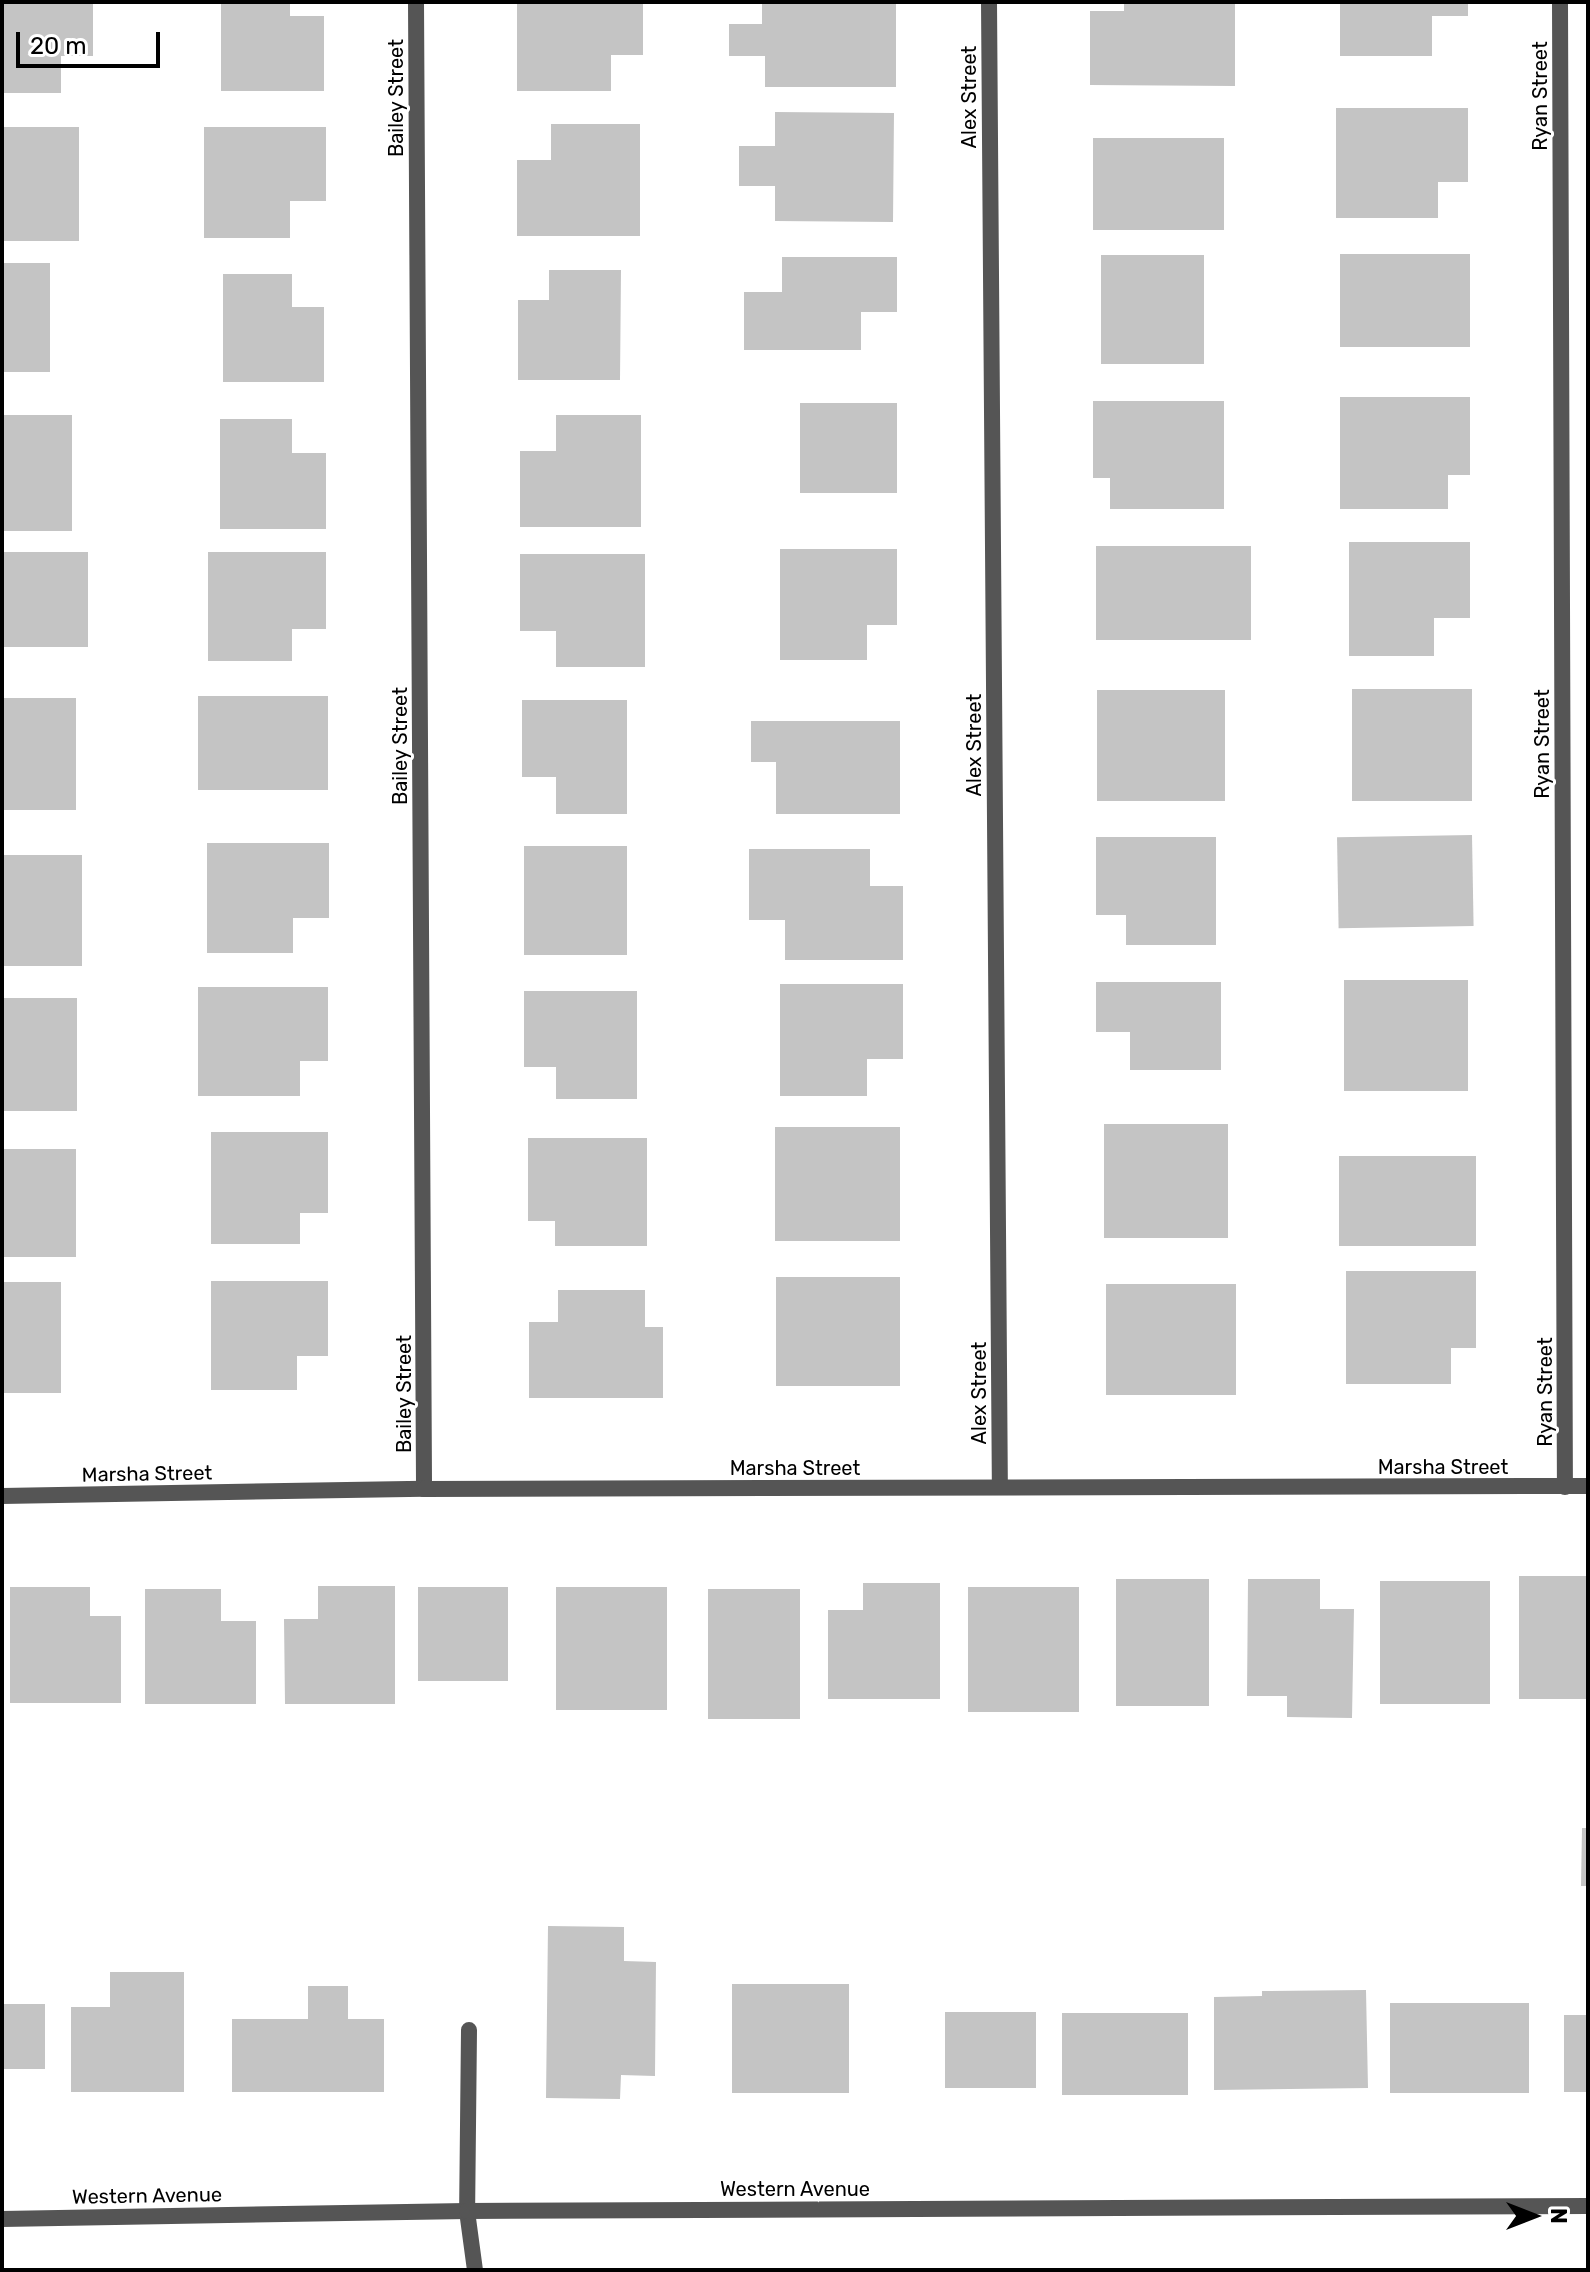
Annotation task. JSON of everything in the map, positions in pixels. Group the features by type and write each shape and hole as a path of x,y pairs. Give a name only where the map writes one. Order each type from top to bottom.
{"street":[{"name":"Bailey Street","path":"416,2 424,1489"},
{"name":"Alex Street","path":"989,2 1000,1487"},
{"name":"Ryan Street","path":"1560,2 1565,1487"},
{"name":"Marsha Street","path":"2,1496 424,1489 1588,1486"},
{"path":"469,2030 467,2211 475,2270"},
{"name":"Western Avenue","path":"2,2219 467,2211 1588,2206"}],"building":[{"path":"2,2 93,2 93,56 61,56 61,93 2,93"},
{"path":"221,2 290,2 290,16 324,16 324,91 221,91"},
{"path":"517,2 643,2 643,55 611,55 611,91 517,91"},
{"path":"762,2 896,2 896,87 765,87 765,56 729,56 729,24 762,24"},
{"path":"1124,2 1235,2 1235,86 1090,85 1090,11 1124,11"},
{"path":"1340,2 1468,2 1468,16 1432,16 1432,56 1340,56"},
{"path":"1336,108 1468,108 1468,182 1438,182 1438,218 1336,218"},
{"path":"775,112 894,113 893,222 775,221 775,186 739,186 739,146 775,146"},
{"path":"551,124 640,124 640,236 517,236 517,160 551,160"},
{"path":"2,127 79,127 79,241 2,241"},
{"path":"204,127 326,127 326,201 290,201 290,238 204,238"},
{"path":"1093,138 1224,138 1224,230 1093,230"},
{"path":"1340,254 1470,254 1470,347 1340,347"},
{"path":"1101,255 1204,255 1204,364 1101,364"},
{"path":"782,257 897,257 897,312 861,312 861,350 744,350 744,292 782,292"},
{"path":"2,263 50,263 50,372 2,372"},
{"path":"549,270 621,270 620,380 518,380 518,300 549,300"},
{"path":"223,274 292,274 292,307 324,307 324,382 223,382"},
{"path":"1340,397 1470,397 1470,475 1448,475 1448,509 1340,509"},
{"path":"1093,401 1224,401 1224,509 1110,509 1110,478 1093,478"},
{"path":"800,403 897,403 897,493 800,493"},
{"path":"2,415 72,415 72,531 2,531"},
{"path":"556,415 641,415 641,527 520,527 520,451 556,451"},
{"path":"220,419 292,419 292,453 326,453 326,529 220,529"},
{"path":"1349,542 1470,542 1470,618 1434,618 1434,656 1349,656"},
{"path":"1096,546 1251,546 1251,640 1096,640"},
{"path":"780,549 897,549 897,625 867,625 867,660 780,660"},
{"path":"2,552 88,552 88,647 2,647"},
{"path":"208,552 326,552 326,629 292,629 292,661 208,661"},
{"path":"520,554 645,554 645,667 556,667 556,631 520,631"},
{"path":"1352,689 1472,689 1472,801 1352,801"},
{"path":"1097,690 1225,690 1225,801 1097,801"},
{"path":"198,696 328,696 328,790 198,790"},
{"path":"2,698 76,698 76,810 2,810"},
{"path":"522,700 627,700 627,814 556,814 556,777 522,777"},
{"path":"751,721 900,721 900,814 776,814 776,762 751,762"},
{"path":"1472,835 1474,926 1339,928 1337,837"},
{"path":"1096,837 1216,837 1216,945 1126,945 1126,915 1096,915"},
{"path":"207,843 329,843 329,918 293,918 293,953 207,953"},
{"path":"524,846 627,846 627,955 524,955"},
{"path":"749,849 870,849 870,886 903,886 903,960 785,960 785,920 749,920"},
{"path":"2,855 82,855 82,966 2,966"},
{"path":"1344,980 1468,980 1468,1091 1344,1091"},
{"path":"1096,982 1221,982 1221,1070 1130,1070 1130,1032 1096,1032"},
{"path":"780,984 903,984 903,1059 867,1059 867,1096 780,1096"},
{"path":"198,987 328,987 328,1061 300,1061 300,1096 198,1096"},
{"path":"524,991 637,991 637,1099 556,1099 556,1067 524,1067"},
{"path":"2,998 77,998 77,1111 2,1111"},
{"path":"1104,1124 1228,1124 1228,1238 1104,1238"},
{"path":"775,1127 900,1127 900,1241 775,1241"},
{"path":"211,1132 328,1132 328,1213 300,1213 300,1244 211,1244"},
{"path":"528,1138 647,1138 647,1246 555,1246 555,1221 528,1221"},
{"path":"2,1149 76,1149 76,1257 2,1257"},
{"path":"1339,1156 1476,1156 1476,1246 1339,1246"},
{"path":"1346,1271 1476,1271 1476,1348 1451,1348 1451,1384 1346,1384"},
{"path":"776,1277 900,1277 900,1386 776,1386"},
{"path":"211,1281 328,1281 328,1356 297,1356 297,1390 211,1390"},
{"path":"2,1282 61,1282 61,1393 2,1393"},
{"path":"1106,1284 1236,1284 1236,1395 1106,1395"},
{"path":"558,1290 645,1290 645,1327 663,1327 663,1398 529,1398 529,1322 558,1322"},
{"path":"1519,1576 1588,1576 1588,1699 1519,1699"},
{"path":"1116,1579 1209,1579 1209,1706 1116,1706"},
{"path":"1248,1579 1320,1579 1320,1609 1354,1609 1352,1718 1287,1717 1287,1696 1247,1696"},
{"path":"1380,1581 1490,1581 1490,1704 1380,1704"},
{"path":"863,1583 940,1583 940,1699 828,1699 828,1610 863,1610"},
{"path":"318,1586 395,1586 395,1704 285,1704 284,1619 318,1619"},
{"path":"10,1587 90,1587 90,1616 121,1616 121,1703 10,1703"},
{"path":"418,1587 508,1587 508,1681 418,1681"},
{"path":"556,1587 667,1587 667,1710 556,1710"},
{"path":"968,1587 1079,1587 1079,1712 968,1712"},
{"path":"145,1589 221,1589 221,1621 256,1621 256,1704 145,1704"},
{"path":"708,1589 800,1589 800,1719 708,1719"},
{"path":"1582,1828 1588,1828 1588,1886 1581,1886"},
{"path":"548,1926 624,1927 624,1961 656,1962 655,2076 621,2075 620,2099 546,2098"},
{"path":"110,1972 184,1972 184,2092 71,2092 71,2007 110,2007"},
{"path":"732,1984 849,1984 849,2093 732,2093"},
{"path":"308,1986 348,1986 348,2019 384,2019 384,2092 232,2092 232,2019 308,2019"},
{"path":"1366,1990 1368,2088 1214,2090 1214,1997 1262,1996 1262,1991"},
{"path":"1390,2003 1529,2003 1529,2093 1390,2093"},
{"path":"2,2004 45,2004 45,2069 2,2069"},
{"path":"945,2012 1036,2012 1036,2088 945,2088"},
{"path":"1062,2013 1188,2013 1188,2095 1062,2095"},
{"path":"1564,2015 1588,2015 1588,2092 1564,2092"}]}
